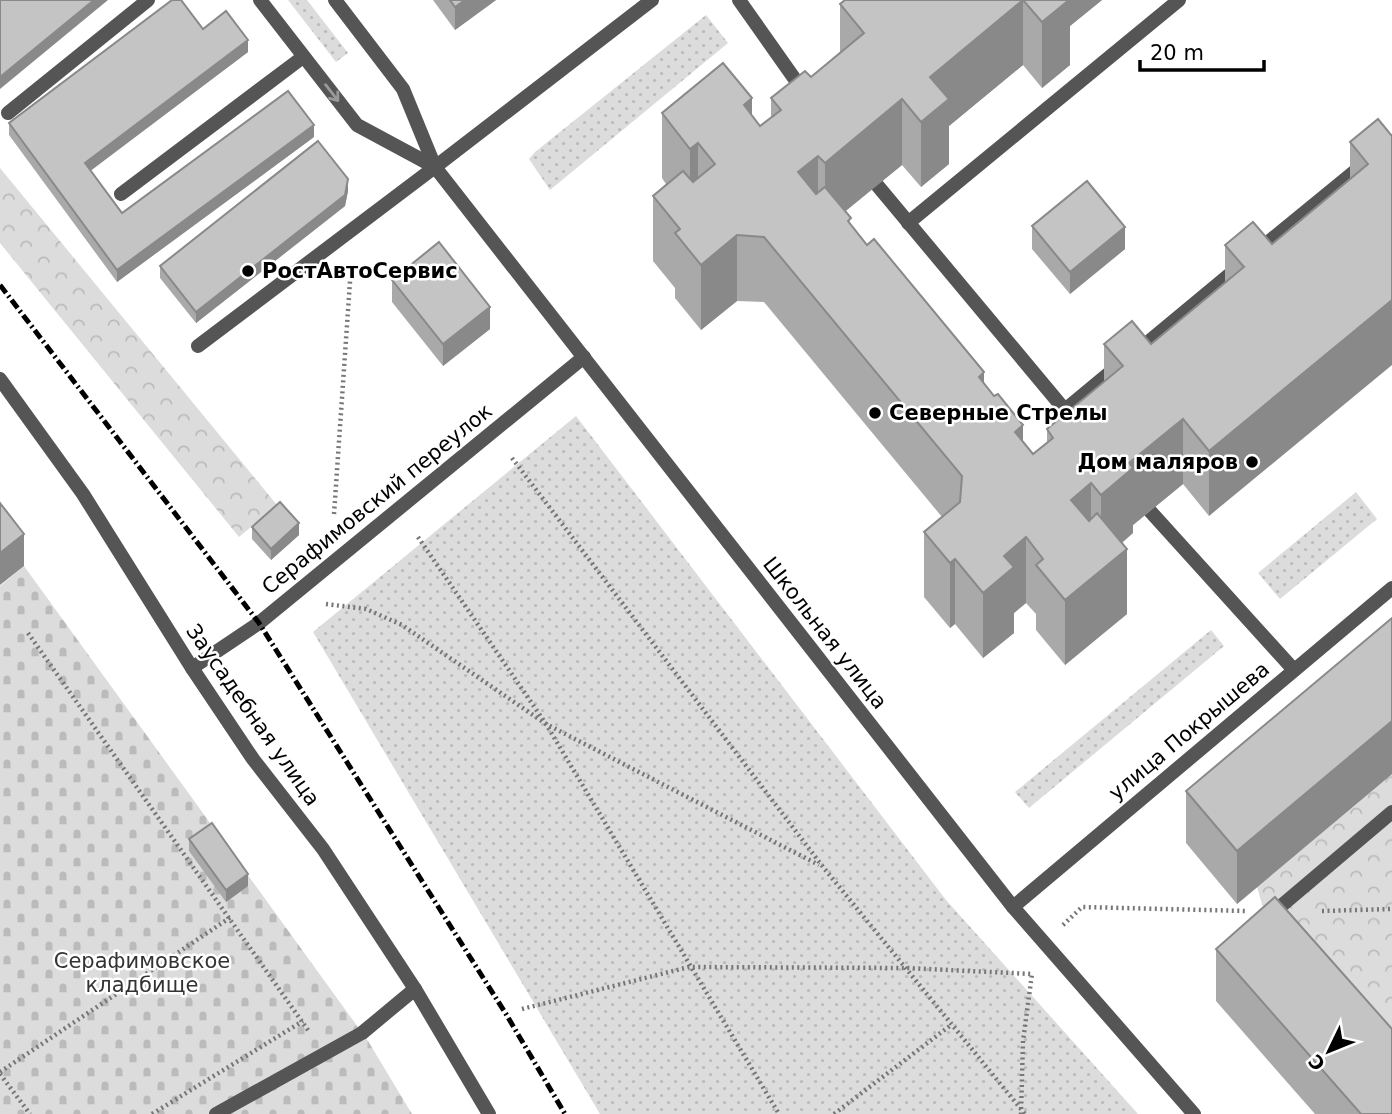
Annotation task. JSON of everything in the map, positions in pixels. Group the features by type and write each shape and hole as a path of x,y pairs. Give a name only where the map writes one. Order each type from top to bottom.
{"street":[{"path":"8,113 148,0"},
{"name":"Школьная улица","path":"260,0 357,125 435,167"},
{"name":"Школьная улица","path":"335,0 403,89 435,167 1013,907 1194,1114"},
{"path":"198,346 652,0"},
{"path":"739,0 816,109"},
{"path":"908,223 1179,0"},
{"path":"121,194 303,57"},
{"path":"1065,410 1392,141"},
{"path":"877,185 1082,431"},
{"name":"Серафимовский переулок","path":"192,668 259,623 584,357"},
{"name":"Заусадебная улица","path":"1,384 83,494 192,668 253,759 323,849 415,989 489,1114"},
{"path":"1150,511 1294,670"},
{"name":"улица Покрышева","path":"1013,907 1392,588"},
{"path":"1292,933 1274,912 1392,812"},
{"path":"216,1114 253,1091 323,1057 362,1033 415,989"}],"path":[{"path":"334,514 353,229"},
{"path":"512,458 823,867 1022,1112"},
{"path":"418,537 546,724 779,1114"},
{"path":"325,604 366,609 402,625 546,724 823,867"},
{"path":"29,633 231,917 303,1021 323,1057"},
{"path":"1082,908 1274,912 1392,909"},
{"path":"30,1114 0,1073 231,917"},
{"path":"522,1009 689,967 907,968 1032,974 1023,1041 1022,1112"},
{"path":"152,1114 303,1021"},
{"path":"834,1114 951,1025"}],"green space":[{"path":"288,0 307,0 348,53 336,62"},
{"path":"706,15 728,43 550,190 529,159 535,152"},
{"path":"0,168 277,505 239,537 0,243"},
{"path":"576,416 946,900 1138,1114 600,1114 313,632"},
{"path":"1356,492 1377,519 1280,599 1258,573"},
{"name":"Серафимовское кладбище","path":"24,566 368,1041 412,1114 0,1114 0,586"},
{"path":"1211,630 1224,646 1029,808 1015,792"},
{"path":"1392,774 1392,1082 1275,949 1257,887"}],"building":[{"path":"0,0 94,0 0,77"},
{"path":"172,0 181,0 203,29 226,11 248,40 85,163 122,213 288,91 314,125 117,270 9,123"},
{"path":"450,0 465,0 455,7"},
{"path":"845,0 1023,0 930,77 949,99 921,122 902,99 825,163 818,156 798,172 816,194 825,187 851,218 848,221 867,245 874,239 984,372 979,377 994,396 998,394 1023,425 1015,432 1033,454 1053,438 1047,429 1123,366 1104,344 1132,321 1151,344 1244,267 1225,245 1253,222 1272,244 1368,164 1350,142 1378,119 1392,136 1392,300 1209,451 1183,419 1129,463 1133,468 1101,495 1091,483 1071,500 1089,521 1097,513 1127,549 1065,600 1036,565 1043,559 1026,537 1004,556 1014,567 983,593 955,559 950,563 924,532 960,502 962,476 764,237 737,235 701,265 675,233 680,229 653,196 683,171 693,182 715,164 698,143 690,149 662,113 723,63 752,98 744,105 760,126 781,110 771,98 805,71 811,77 864,33 840,4"},
{"path":"1023,0 1069,0 1042,22"},
{"path":"318,141 348,179 345,195 196,312 160,266"},
{"path":"1087,181 1125,227 1070,272 1032,226"},
{"path":"439,242 490,307 443,344 392,280"},
{"path":"280,502 299,523 271,549 252,527"},
{"path":"0,503 24,534 0,553"},
{"path":"1392,618 1392,721 1237,851 1186,791"},
{"path":"212,823 248,874 226,890 189,839"},
{"path":"1275,897 1392,1029 1392,1114 1361,1114 1216,949"}],"railway":[{"path":"0,285 259,623 506,1014 565,1114"}],"place":[{"name":"РостАвтоСервис","path":"248,271"},
{"name":"Северные Стрелы","path":"875,413"},
{"name":"Дом маляров","path":"1252,462"}]}
